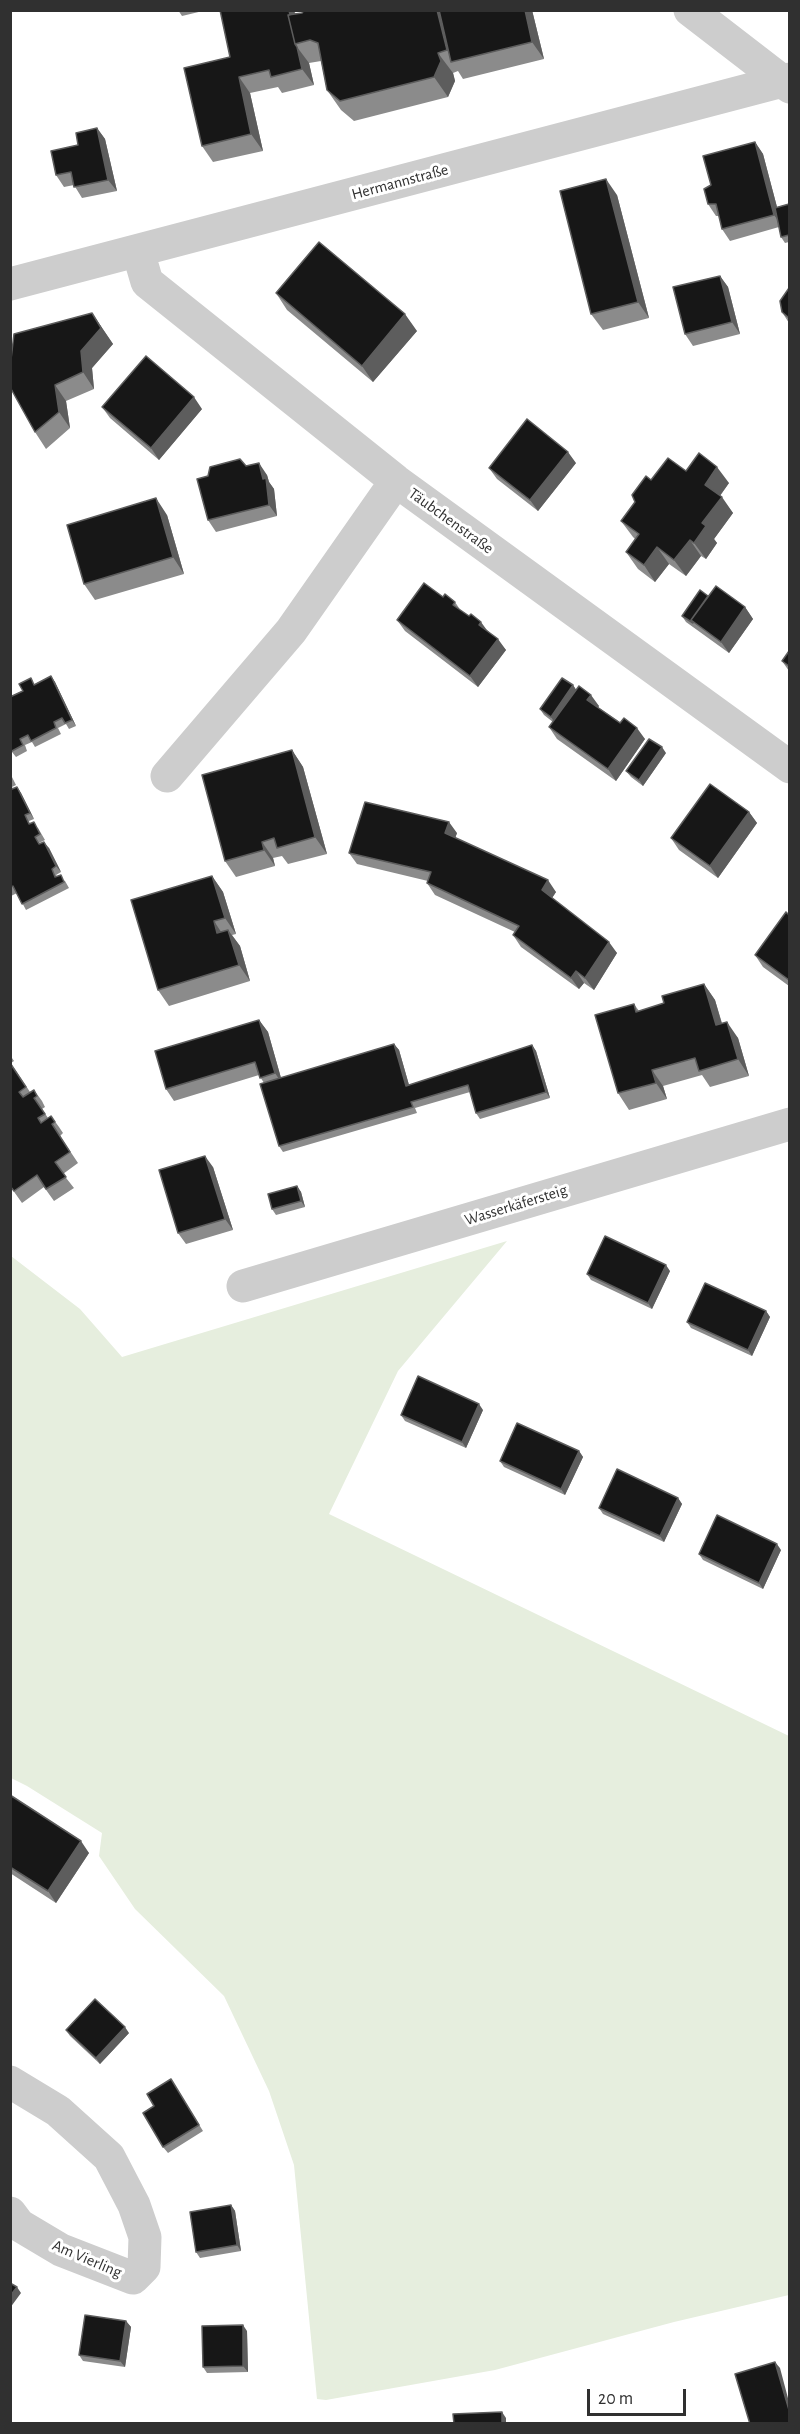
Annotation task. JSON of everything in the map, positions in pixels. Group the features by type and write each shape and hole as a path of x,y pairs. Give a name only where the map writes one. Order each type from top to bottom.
{"street":[{"path":"690,10 787,82"},
{"name":"Hermannstraße","path":"10,284 787,82"},
{"name":"Täubchenstraße","path":"138,251 147,282 396,481 789,767"},
{"path":"167,776 291,631 396,481"},
{"name":"Wasserkäfersteig","path":"243,1286 789,1124"},
{"name":"Am Vierling","path":"10,2082 58,2111 109,2157 134,2205 145,2238 144,2267 133,2278 72,2254 19,2225 10,2212"}],"green space":[{"path":"507,1241 398,1371 329,1514 789,1736 789,2295 674,2322 495,2370 326,2400 317,2399 294,2165 269,2091 224,1996 135,1909 99,1856 102,1833 11,1778 11,1256 80,1309 122,1357"}],"building":[{"path":"220,10 289,10 290,15 288,15 302,69 271,77 269,70 239,77 251,134 202,146 184,68 230,57"},
{"path":"304,10 437,10 447,50 438,53 441,61 434,77 340,101 327,90 318,43 310,40 295,44 288,15 302,13"},
{"path":"439,10 525,10 532,42 451,62"},
{"path":"97,128 108,180 74,187 71,172 56,175 51,151 78,145 76,133"},
{"path":"755,142 774,215 722,229 716,204 708,204 704,189 711,185 703,156"},
{"path":"606,179 638,302 591,314 560,191"},
{"path":"789,204 789,235 781,237 775,208"},
{"path":"319,242 405,314 362,366 276,293"},
{"path":"720,276 732,322 685,334 673,287"},
{"path":"789,288 789,318 782,312 780,301"},
{"path":"92,313 101,328 81,351 83,372 55,385 59,412 35,432 10,387 14,334"},
{"path":"146,356 194,397 151,448 102,407"},
{"path":"527,419 568,452 530,500 489,468"},
{"path":"699,453 717,467 705,485 722,497 702,523 706,526 694,543 690,540 674,560 657,547 644,565 626,552 639,534 621,521 635,502 632,495 646,476 651,480 668,458 686,471"},
{"path":"240,459 246,466 259,463 263,479 266,478 269,505 208,520 197,479 208,476 210,467"},
{"path":"156,498 173,557 84,584 67,525"},
{"path":"424,583 443,597 445,594 455,602 453,605 469,616 471,614 481,622 479,625 498,639 470,676 397,620"},
{"path":"716,586 745,607 721,642 691,620"},
{"path":"700,590 708,596 691,620 693,623 682,616"},
{"path":"789,651 789,666 782,661"},
{"path":"51,676 72,720 65,723 62,718 54,722 56,728 31,741 28,735 20,739 23,745 12,751 10,749 10,697 23,691 19,684 31,678 34,685"},
{"path":"562,678 573,685 551,717 540,709"},
{"path":"579,686 591,695 587,700 620,723 624,718 637,728 608,769 549,727"},
{"path":"649,739 662,747 639,780 626,771"},
{"path":"292,750 315,837 277,848 274,838 262,842 264,850 225,861 202,775"},
{"path":"710,784 749,812 710,866 671,838"},
{"path":"10,786 12,789 17,787 30,813 25,815 29,824 34,822 40,834 35,837 39,844 44,842 56,866 52,869 55,877 61,875 64,882 22,904 13,886 10,888"},
{"path":"365,802 449,822 445,833 548,880 542,890 609,942 585,978 576,971 571,978 513,935 519,926 427,883 431,872 349,853"},
{"path":"212,876 225,918 214,921 217,933 228,930 239,965 158,990 131,900"},
{"path":"786,912 789,915 789,980 755,955"},
{"path":"704,984 716,1025 727,1022 738,1059 699,1071 695,1058 652,1070 656,1083 618,1093 595,1015 634,1004 636,1012 664,1003 662,996"},
{"path":"259,1020 275,1073 260,1078 255,1062 166,1089 155,1051"},
{"path":"394,1044 406,1086 532,1045 546,1092 476,1113 468,1085 411,1102 413,1107 279,1146 260,1084"},
{"path":"10,1063 26,1087 19,1092 23,1097 34,1090 37,1096 34,1098 45,1114 38,1118 41,1123 51,1116 55,1122 52,1124 70,1152 55,1162 66,1177 46,1189 37,1175 14,1191 10,1186"},
{"path":"205,1156 225,1219 178,1233 159,1170"},
{"path":"297,1186 301,1201 272,1209 268,1194"},
{"path":"605,1236 666,1265 648,1303 587,1274"},
{"path":"705,1283 766,1311 748,1350 687,1322"},
{"path":"418,1376 479,1404 462,1442 401,1415"},
{"path":"517,1423 579,1451 561,1489 500,1461"},
{"path":"617,1469 678,1498 660,1536 599,1508"},
{"path":"717,1515 777,1544 759,1583 699,1554"},
{"path":"10,1795 81,1841 48,1891 10,1867"},
{"path":"95,1999 125,2027 96,2058 66,2030"},
{"path":"171,2079 199,2125 163,2147 143,2113 154,2106 147,2094"},
{"path":"231,2205 237,2245 196,2252 190,2212"},
{"path":"10,2283 17,2287 10,2296"},
{"path":"85,2315 126,2321 120,2361 79,2355"},
{"path":"243,2325 243,2366 203,2367 202,2326"},
{"path":"775,2362 789,2410 789,2424 750,2424 735,2374"},
{"path":"502,2412 502,2424 454,2424 453,2414"}]}
